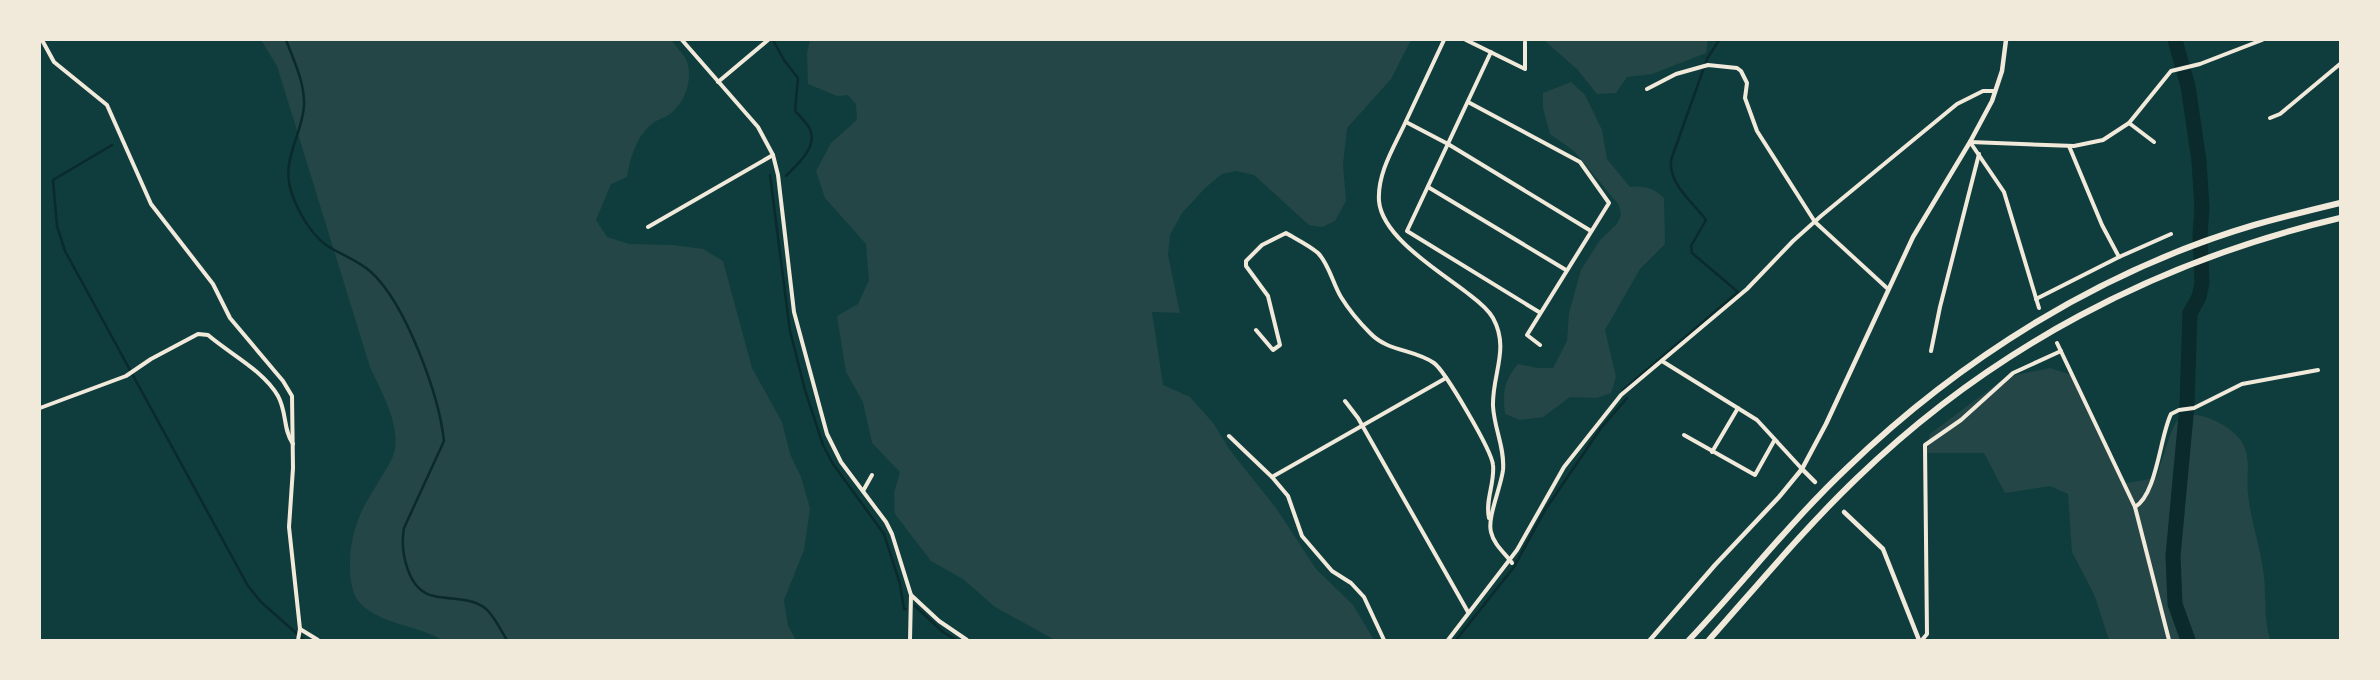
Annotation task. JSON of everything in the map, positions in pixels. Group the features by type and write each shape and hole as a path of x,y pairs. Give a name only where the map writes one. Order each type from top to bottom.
{"highway":[{"path":"1689,640 1819,495 1882,435 1914,408 1986,354 2051,314 2120,278 2173,254 2253,225 2340,203"},
{"path":"1709,640 1856,479 1923,418 1994,367 2035,340 2086,311 2172,271 2220,252 2340,218"}],"street":[{"path":"42,40 54,62 107,105 151,204 213,284 226,312 240,332 290,390 294,420 290,527 299,631 298,640"},
{"path":"682,40 758,127 773,155 778,175 794,312 810,379 831,446 886,522 892,534 910,595 910,640"},
{"path":"718,82 768,40"},
{"path":"1444,40 1384,169 1379,200 1381,209 1400,240 1486,308 1493,318 1501,341 1502,351 1494,390 1493,407 1501,442 1503,466 1498,495 1490,523"},
{"path":"1466,40 1525,69 1525,42"},
{"path":"1650,640 1802,469 1826,424 1913,237 1970,142 1995,91 2002,71 2006,40"},
{"path":"1970,142 2069,146 2087,145 2103,140 2128,123 2171,71 2196,65 2262,40"},
{"path":"1491,52 1407,231 1539,312"},
{"path":"2270,118 2280,114 2340,64"},
{"path":"1647,89 1676,74 1708,65 1737,68 1741,71 1747,82 1745,98 1758,131 1815,222 1888,289"},
{"path":"1448,640 1468,612 1511,561 1564,467 1621,395 1747,289 1793,241 1957,104 1983,92 1995,91"},
{"path":"1468,102 1580,162 1608,203 1539,312 1527,335 1540,344"},
{"path":"1406,122 1448,144 1591,231"},
{"path":"2128,123 2154,142"},
{"path":"1970,142 2004,192 2039,308"},
{"path":"2069,146 2102,225 2119,257"},
{"path":"1932,352 1940,307 1979,154"},
{"path":"648,227 773,155"},
{"path":"1428,187 1566,270"},
{"path":"1256,330 1273,350 1280,345 1274,312 1268,296 1246,266 1246,261 1262,245 1286,233 1318,253 1340,296 1371,335 1392,348 1429,359 1437,365 1446,378 1479,433 1492,459 1494,468 1487,509 1490,531 1495,543 1511,561"},
{"path":"2036,299 2119,257 2171,234"},
{"path":"40,408 126,376 151,359 198,334 208,335 264,377 273,388 282,406 288,436 293,444"},
{"path":"2057,343 2135,507 2169,640"},
{"path":"1844,512 1883,549 1921,640 1927,634 1925,445 1961,420 2013,372 2061,351"},
{"path":"1662,361 1757,420 1774,441 1815,482"},
{"path":"2135,507 2140,504 2149,486 2162,452 2170,417 2179,410 2194,408 2242,384 2318,370"},
{"path":"1272,477 1446,378"},
{"path":"1345,401 1362,426 1468,612"},
{"path":"1712,452 1738,408"},
{"path":"1684,435 1755,475 1774,441"},
{"path":"1229,436 1272,477 1288,496 1302,536 1332,572 1351,583 1364,597 1384,640"},
{"path":"863,491 872,476"},
{"path":"910,595 939,621 967,640"},
{"path":"299,631 318,640"}],"shaded area":[{"path":"261,40 671,40 682,53 689,69 684,97 668,115 657,120 647,128 632,155 627,177 611,184 596,220 607,237 629,244 673,245 703,249 723,261 752,368 782,422 790,454 801,477 810,508 804,550 784,600 788,626 796,640 442,640 378,616 360,603 354,592 350,575 353,537 364,506 394,454 396,438 388,406 370,367 277,66"},
{"path":"810,40 1411,40 1391,79 1347,128 1343,165 1346,201 1335,221 1322,227 1309,225 1254,175 1236,171 1222,174 1206,187 1182,213 1170,235 1168,255 1180,313 1152,312 1163,385 1190,397 1214,424 1229,449 1276,508 1316,569 1353,605 1374,640 1055,640 995,607 963,579 931,561 895,514 894,493 900,472 872,443 863,402 846,372 837,316 858,304 869,280 866,244 825,198 816,171 831,143 857,120 856,104 848,95 837,96 808,84 807,53"},
{"path":"1544,40 1708,40 1706,53 1652,74 1627,77 1616,93 1597,94 1577,69"},
{"path":"1571,82 1585,95 1602,130 1607,159 1630,187 1648,188 1664,198 1665,244 1640,269 1605,330 1616,377 1611,393 1597,398 1570,397 1543,417 1520,420 1505,414 1504,393 1509,376 1518,364 1537,368 1553,368 1567,341 1569,313 1581,270 1600,240 1617,224 1621,215 1619,205 1574,151 1550,134 1543,108 1543,93"},
{"path":"2050,368 2074,376 2107,448 2121,484 2156,478 2171,432 2177,421 2183,416 2202,416 2222,424 2237,436 2244,446 2248,464 2248,494 2263,566 2266,616 2270,640 2109,640 2094,594 2072,552 2068,494 2050,486 2005,493 1984,453 1926,453 1930,434 2006,377"}],"waterway":[{"path":"286,40 298,72 304,97 302,117 290,158 289,180 291,191 300,213 320,240 371,272 396,305 419,351 441,422 444,441 404,528 403,547 407,568 417,586 425,593 473,602 485,608 507,640"},
{"path":"773,40 784,60 798,78 795,111 809,127 812,136 809,149 801,161 786,176"},
{"path":"1623,390 1738,292 1692,253 1691,246 1706,220 1682,192 1671,169 1671,160 1707,59 1719,40"},
{"path":"2175,40 2188,86 2199,161 2202,208 2200,235 2202,283 2199,297 2190,313 2187,405 2173,556 2175,604 2188,640"},
{"path":"112,145 53,180 57,226 65,251 248,586 261,602 304,640"},
{"path":"770,175 790,331 805,390 823,445 833,464 884,534 900,584 904,609 906,609"},
{"path":"1456,640 1514,567 1545,510 1601,428 1627,398"},
{"path":"915,606 943,632 956,640"}]}
